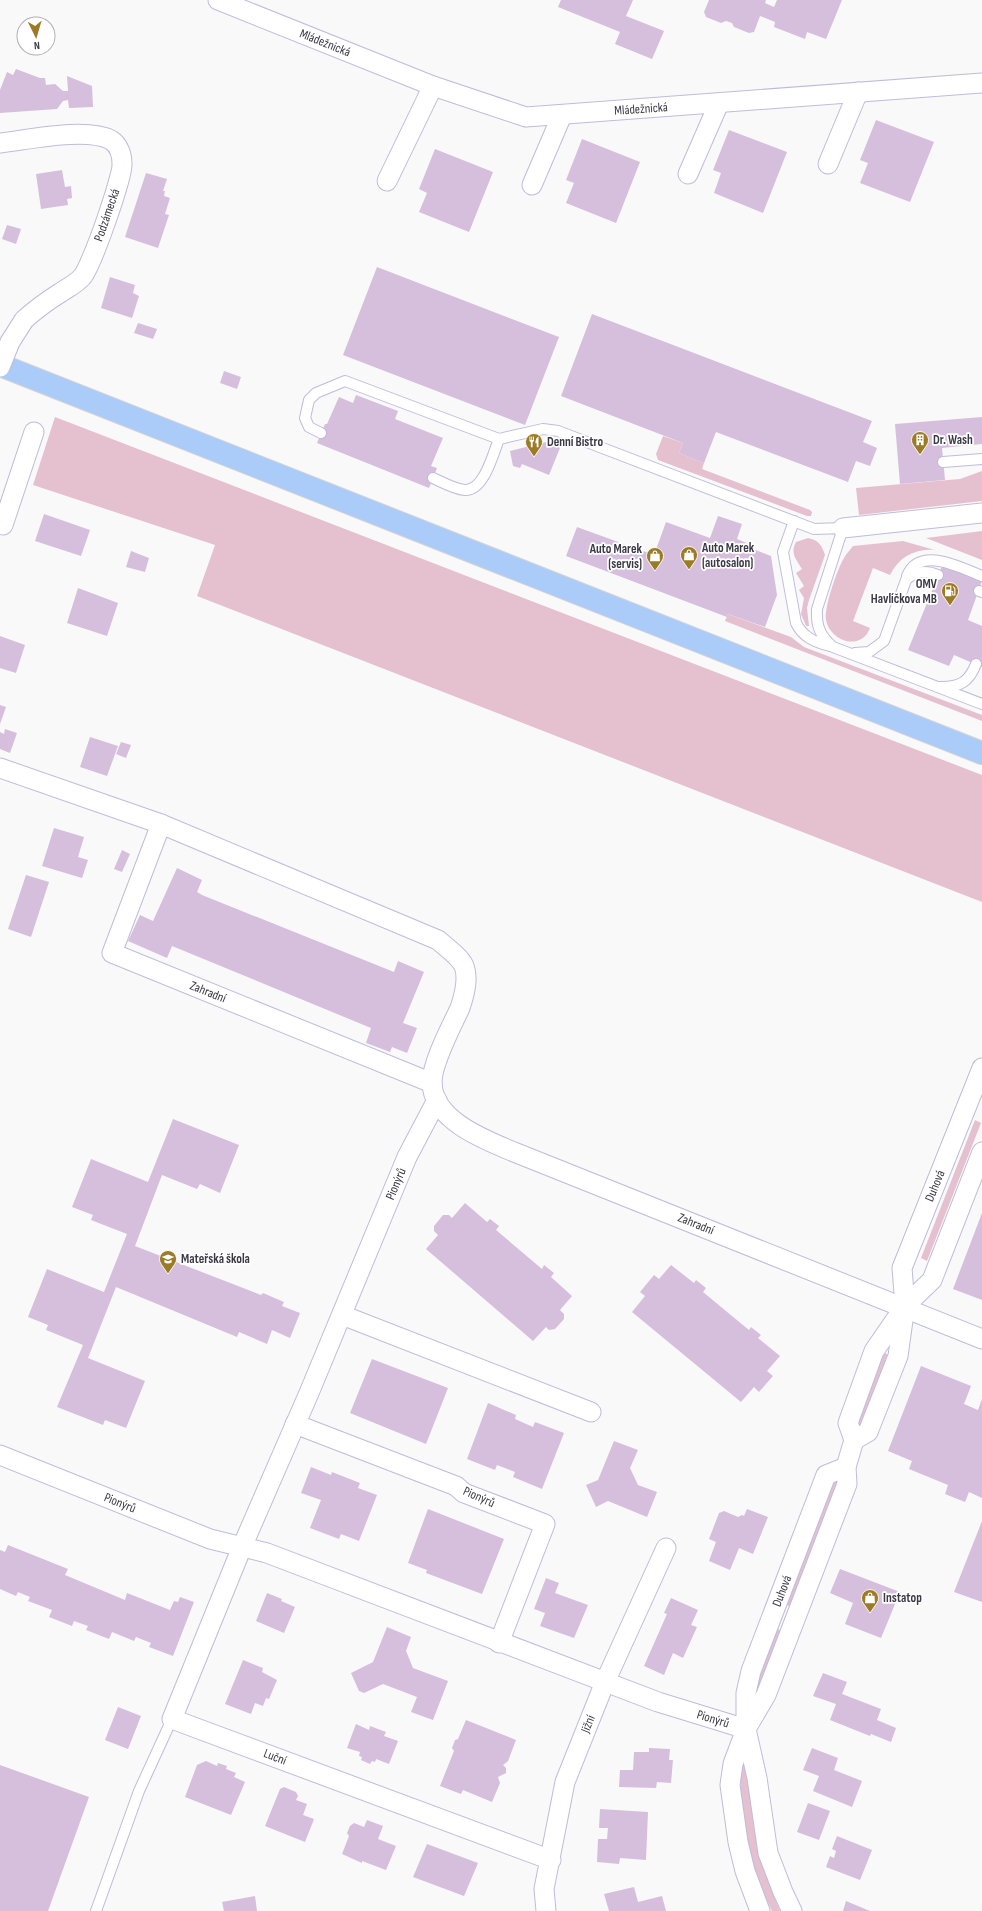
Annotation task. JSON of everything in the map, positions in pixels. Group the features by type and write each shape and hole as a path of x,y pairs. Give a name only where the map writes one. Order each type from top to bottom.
{"main road":[{"path":"0,366 982,753"}],"street":[{"name":"Mládežnická","path":"218,0 378,65 433,86 526,118 982,83"},
{"path":"387,181 433,86"},
{"path":"828,164 858,92"},
{"path":"688,174 719,103"},
{"path":"532,185 562,115"},
{"name":"Podzámecká","path":"0,143 82,134 100,136 112,141 119,148 123,165 119,181 88,269 74,284 49,300 24,320 10,342 0,366"},
{"path":"1,524 34,432"},
{"path":"843,528 982,513"},
{"path":"0,768 161,824 438,940 464,966 466,979 464,998 435,1066 434,1091"},
{"name":"Zahradní","path":"161,824 112,953 434,1091 446,1113 462,1127 481,1138 982,1338"},
{"name":"Duhová","path":"905,1306 902,1268 978,1090 982,1068"},
{"name":"Pionýrů","path":"242,1547 342,1315 434,1091"},
{"name":"Duhová","path":"760,1911 745,1871 734,1817 730,1785 733,1764 746,1729 766,1695 847,1484 846,1467 854,1440 848,1423 874,1351 905,1306 932,1280 982,1152"},
{"path":"342,1315 591,1412"},
{"name":"Pionýrů","path":"295,1424 456,1486 464,1493 545,1524 499,1643"},
{"name":"Pionýrů","path":"0,1455 210,1539 274,1556 499,1643 658,1702 746,1729"},
{"name":"Duhová","path":"792,1911 768,1853 757,1778 746,1729 746,1693 751,1671 826,1475 846,1467"},
{"path":"172,1719 242,1547"},
{"name":"Jižní","path":"546,1911 544,1889 551,1860 565,1782 605,1682 666,1548"},
{"path":"773,1614 794,1622"},
{"name":"Luční","path":"172,1719 551,1860"}],"lane":[{"path":"321,433 309,427 305,418 305,412 312,396 345,382 499,439 543,430 558,431 814,529 843,528 817,609 816,620 824,640 833,647"},
{"path":"433,478 460,489 471,490 480,483 499,439"},
{"path":"943,462 982,459"},
{"path":"794,521 783,552 783,561 796,623 800,631 808,638 982,704"},
{"path":"849,653 869,652 884,641 910,570 916,565 934,560 944,561 982,576"},
{"path":"906,580 910,575 920,572 938,575"},
{"path":"935,686 948,687 966,681 972,676 976,664"},
{"path":"96,1911 139,1791 172,1719"}],"shaded area":[{"path":"55,417 982,775 982,902 197,596 215,545 33,485"},
{"path":"663,436 683,443 679,453 704,463 702,469 810,510 812,512 811,516 807,516 658,460 656,454"},
{"path":"982,471 982,501 859,515 856,488 960,479"},
{"path":"982,531 982,560 926,538"},
{"path":"808,538 819,544 825,555 809,600 807,608 809,626 806,626 801,614 804,598 799,590 804,586 796,573 802,569 794,556 794,546 796,542"},
{"path":"903,541 935,550 914,552 908,555 898,563 890,575 873,568 853,621 870,628 866,635 860,640 853,642 839,638 829,627 826,620 826,614 832,589 845,556 853,546"},
{"path":"728,614 791,637 804,647 982,715 982,721 725,621"},
{"path":"975,1120 981,1123 927,1261 921,1258"},
{"path":"885,1353 890,1356 861,1430 855,1427"},
{"path":"839,1479 791,1607 785,1604 833,1482"},
{"path":"775,1628 782,1631 757,1693 754,1693 757,1674"},
{"path":"742,1764 749,1765 757,1840 766,1875 780,1911 772,1911 758,1878 752,1859 747,1839 741,1800"}],"building":[{"path":"561,0 633,0 626,16 664,31 652,59 615,44 620,32 558,7"},
{"path":"709,0 766,0 765,3 774,7 777,0 842,0 826,39 807,32 805,39 774,27 775,22 760,16 754,32 749,33 734,27 732,23 726,21 721,23 706,17 704,12"},
{"path":"16,69 40,78 45,78 46,85 55,84 63,91 68,91 67,76 92,86 93,107 69,108 68,100 63,101 57,109 0,113 0,90 7,72 13,75"},
{"path":"876,120 934,142 910,202 860,183 868,163 860,160"},
{"path":"729,130 787,152 763,213 714,193 721,173 713,170"},
{"path":"582,139 640,162 616,223 566,203 574,183 566,180"},
{"path":"435,149 493,172 469,232 419,212 427,193 419,189"},
{"path":"62,170 65,187 71,186 72,198 67,199 68,205 41,209 36,174"},
{"path":"146,173 167,179 163,191 165,191 164,196 170,198 165,214 169,215 158,248 125,237"},
{"path":"7,225 21,229 16,244 2,239"},
{"path":"377,267 559,337 525,425 343,355"},
{"path":"110,277 135,285 133,293 139,296 132,318 101,308"},
{"path":"592,314 872,421 863,442 877,448 870,466 856,461 848,482 716,432 704,463 679,453 683,443 561,396"},
{"path":"138,323 157,329 153,339 134,333"},
{"path":"224,371 241,377 237,389 220,383"},
{"path":"356,395 398,411 395,419 443,438 431,466 437,468 429,488 317,443 339,397 353,403"},
{"name":"Dr. Wash","path":"982,417 982,444 942,448 945,480 900,484 895,424"},
{"name":"Denní Bistro","path":"554,440 562,443 549,475 522,464 520,468 513,466 510,451"},
{"path":"44,514 90,530 81,556 35,541"},
{"name":"Auto Marek (autosalon)","path":"718,516 742,524 737,539 754,546 753,549 771,556 777,595 765,627 728,614 727,617 566,556 577,527 654,555 666,522 710,538"},
{"path":"131,551 149,558 145,572 126,567"},
{"name":"OMV Havlíčkova MB","path":"942,566 982,581 968,620 982,626 982,667 954,655 949,666 908,650"},
{"path":"78,588 118,603 107,636 67,623"},
{"path":"0,636 25,645 16,673 0,668"},
{"path":"0,705 6,707 0,724"},
{"path":"5,729 17,733 10,753 0,749 0,732 4,734"},
{"path":"90,737 118,746 107,776 80,767"},
{"path":"121,742 131,745 126,758 116,754"},
{"path":"54,828 84,837 78,857 88,860 82,878 42,866"},
{"path":"122,850 130,854 122,872 114,869"},
{"path":"177,868 202,880 197,892 202,895 394,972 398,961 424,972 403,1023 417,1028 407,1053 392,1047 390,1052 366,1043 371,1028 172,946 167,958 128,941 140,915 153,921"},
{"path":"26,875 49,882 31,937 8,929"},
{"path":"173,1119 239,1145 220,1193 200,1184 197,1189 162,1175 135,1246 261,1295 263,1293 284,1302 282,1306 300,1313 290,1338 272,1330 267,1344 239,1332 237,1337 116,1287 88,1358 145,1381 126,1428 105,1420 103,1425 57,1407 83,1345 46,1330 48,1325 28,1317 47,1269 104,1292 127,1234 91,1220 93,1215 72,1207 91,1159 148,1182"},
{"path":"465,1203 487,1222 490,1219 499,1226 496,1230 542,1269 544,1265 554,1273 551,1277 572,1296 560,1310 564,1314 564,1319 555,1329 549,1330 546,1327 533,1341 426,1249 438,1235 434,1231 434,1226 443,1215 449,1215 452,1218"},
{"path":"982,1213 982,1300 953,1289"},
{"path":"671,1265 694,1283 696,1280 706,1288 703,1292 749,1330 751,1327 761,1335 758,1338 780,1356 767,1371 773,1376 759,1392 754,1387 741,1402 632,1312 645,1296 640,1292 654,1275 659,1279"},
{"path":"372,1359 448,1388 426,1444 350,1413"},
{"path":"921,1366 971,1386 964,1404 978,1410 982,1399 982,1498 969,1492 965,1502 945,1494 948,1485 909,1469 912,1461 888,1451"},
{"path":"488,1403 516,1415 515,1419 533,1427 535,1422 564,1433 542,1489 513,1477 515,1472 497,1465 495,1470 467,1459"},
{"path":"614,1441 638,1450 630,1468 638,1485 657,1492 647,1517 608,1501 596,1507 586,1485 598,1480"},
{"path":"311,1467 331,1475 332,1472 360,1483 358,1488 377,1495 359,1541 341,1534 339,1539 310,1528 321,1500 301,1493"},
{"path":"428,1509 504,1539 482,1594 426,1573 427,1570 408,1563"},
{"path":"747,1509 768,1517 753,1554 739,1548 730,1570 709,1561 716,1542 709,1539 719,1513 724,1511 738,1517 742,1515 744,1516"},
{"path":"982,1521 982,1602 954,1592"},
{"path":"8,1545 68,1569 65,1575 125,1600 127,1593 170,1610 174,1601 178,1602 180,1597 194,1602 173,1656 149,1647 151,1643 136,1637 134,1641 112,1632 109,1639 86,1630 88,1626 74,1621 72,1626 49,1617 52,1610 28,1601 30,1597 18,1592 16,1596 0,1589 0,1550 5,1552"},
{"name":"Instatop","path":"840,1569 900,1592 881,1638 845,1624 853,1603 830,1593"},
{"path":"546,1578 559,1583 555,1593 588,1605 574,1638 540,1626 545,1613 534,1609"},
{"path":"267,1593 282,1599 281,1601 295,1607 284,1633 256,1621"},
{"path":"671,1598 698,1610 691,1625 697,1627 683,1658 673,1653 664,1675 644,1666 667,1614 664,1613"},
{"path":"387,1627 411,1637 406,1651 413,1668 448,1681 433,1720 411,1712 417,1697 383,1684 364,1693 359,1691 351,1673 373,1662"},
{"path":"243,1660 263,1668 262,1672 277,1680 269,1699 266,1698 263,1706 255,1703 251,1714 225,1704"},
{"path":"823,1673 847,1682 842,1694 881,1709 877,1720 896,1728 891,1742 871,1734 870,1736 830,1720 836,1704 813,1696"},
{"path":"118,1707 141,1716 128,1749 105,1740"},
{"path":"466,1720 516,1740 508,1761 503,1765 506,1768 506,1773 498,1777 500,1783 492,1802 463,1790 461,1794 440,1786 454,1751 452,1748 455,1740 458,1739"},
{"path":"356,1724 369,1730 370,1726 386,1732 384,1736 398,1741 389,1764 376,1759 375,1762 372,1761 370,1764 361,1760 362,1757 359,1756 360,1752 347,1748"},
{"path":"649,1748 670,1749 669,1760 673,1760 671,1783 657,1782 656,1788 619,1787 620,1770 633,1770 634,1752 649,1752"},
{"path":"812,1748 838,1758 834,1770 862,1781 852,1807 813,1791 819,1776 803,1770"},
{"path":"206,1761 217,1766 218,1763 227,1766 226,1769 236,1773 234,1777 245,1782 231,1815 185,1797 197,1765"},
{"path":"0,1765 89,1797 48,1911 0,1911"},
{"path":"284,1787 296,1792 298,1796 296,1800 307,1804 303,1815 314,1819 305,1842 265,1826 280,1789"},
{"path":"808,1803 830,1811 819,1840 797,1832"},
{"path":"600,1809 648,1812 646,1860 620,1858 619,1864 597,1862 598,1839 607,1839 608,1828 599,1828"},
{"path":"367,1820 383,1826 378,1839 396,1846 386,1870 362,1861 362,1863 342,1854 349,1836 347,1833 350,1826 354,1823 364,1827"},
{"path":"837,1836 872,1850 860,1880 826,1867 830,1856 834,1858 836,1851 832,1849"},
{"path":"427,1844 478,1863 464,1896 413,1877"},
{"path":"634,1887 638,1902 662,1896 666,1911 609,1911 604,1894"},
{"path":"255,1896 257,1911 224,1911 222,1902"},
{"path":"846,1901 870,1911 843,1911"}],"place":[{"name":"Dr. Wash","path":"920,455"},
{"name":"Denní Bistro","path":"534,457"},
{"name":"Auto Marek (autosalon)","path":"689,570"},
{"name":"Auto Marek (servis)","path":"655,571"},
{"name":"OMV Havlíčkova MB","path":"950,606"},
{"name":"Mateřská škola","path":"168,1274"},
{"name":"Instatop","path":"870,1613"}]}
